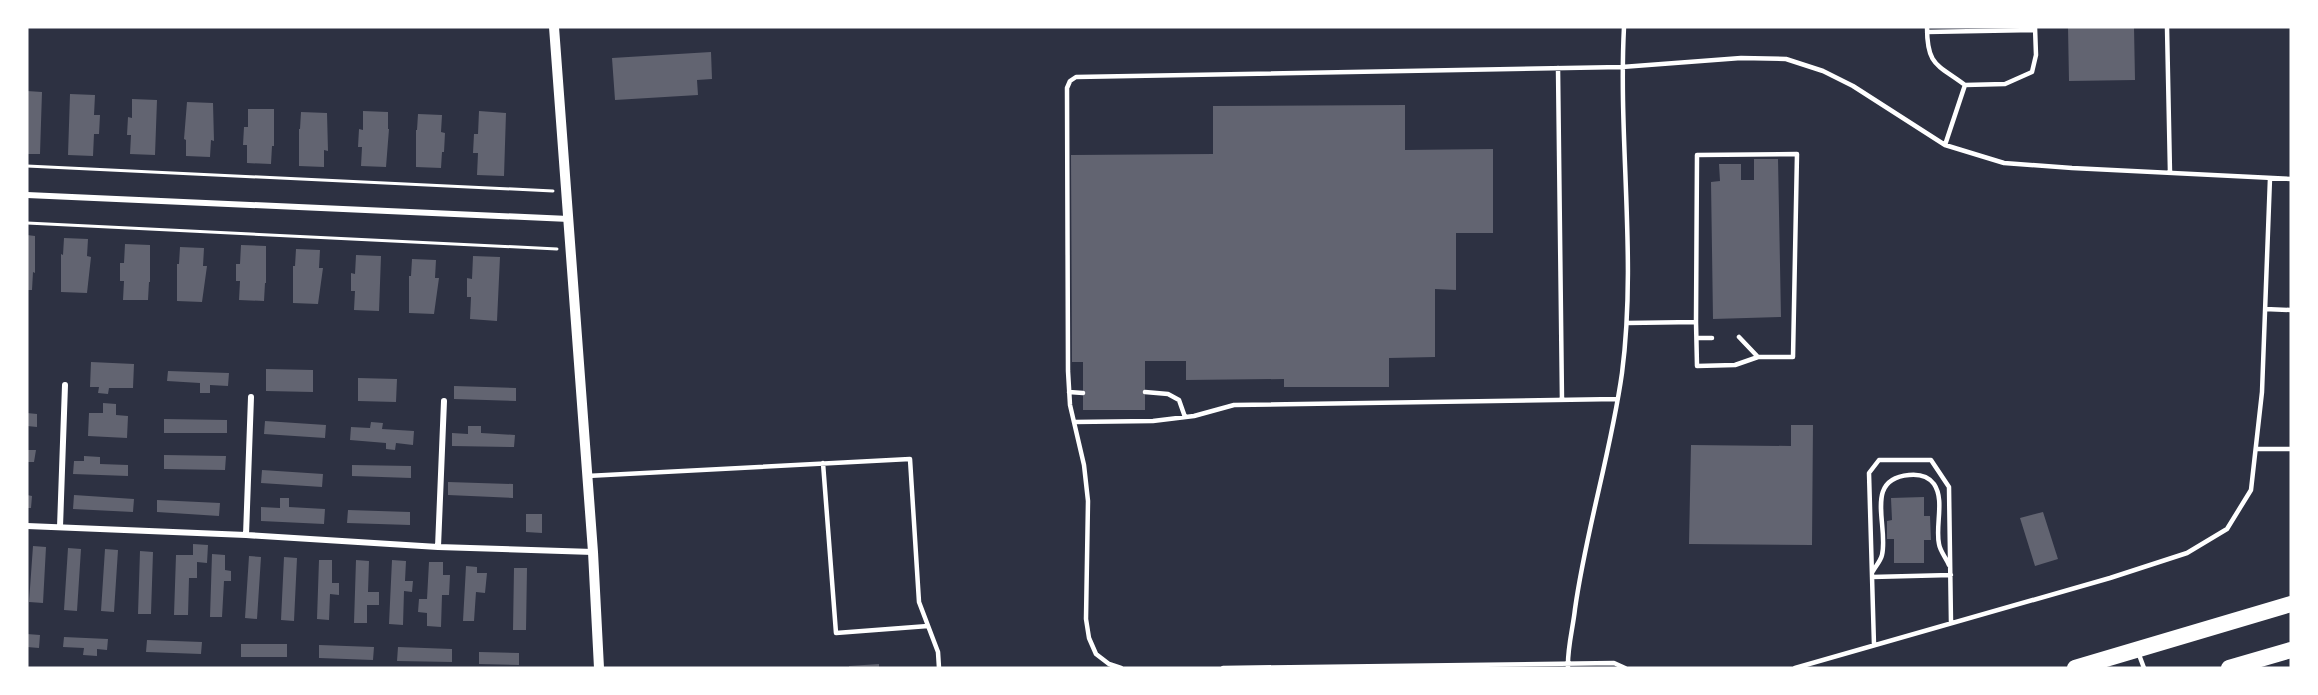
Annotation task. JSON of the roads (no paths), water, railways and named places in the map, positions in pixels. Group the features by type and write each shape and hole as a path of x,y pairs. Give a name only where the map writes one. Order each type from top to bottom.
{"highway":[{"path":"2075,668 2291,603"},
{"path":"2229,668 2291,650"}],"street":[{"path":"554,27 570,219 599,668"},
{"path":"27,195 570,219"},
{"path":"60,527 65,385"},
{"path":"246,535 251,397"},
{"path":"438,547 444,401"},
{"path":"27,526 246,535 438,547 593,552"}],"lane":[{"path":"1568,666 1581,570 1617,399 1627,323 1622,67 1624,27"},
{"path":"2167,27 2170,173"},
{"path":"2035,28 2036,55 2032,72 2005,84 1965,85 1933,61 1927,47 1927,29 1982,29 2035,28"},
{"path":"1121,668 1109,664 1096,654 1089,638 1086,619 1088,501 1084,465 1069,392 1067,88 1070,81 1076,77 1622,67 1741,58 1786,59 1823,71 1853,86 1945,145 2004,163 2291,179"},
{"path":"1558,68 1562,400"},
{"path":"1945,145 1965,85"},
{"path":"1797,154 1793,357 1758,357 1736,365 1697,366 1696,322 1697,155 1797,154"},
{"path":"1795,668 2110,578 2187,553 2227,529 2251,490 2262,392 2270,178"},
{"path":"2265,309 2291,310"},
{"path":"1627,323 1696,322"},
{"path":"1739,337 1758,357"},
{"path":"1696,338 1712,338"},
{"path":"1069,392 1083,393"},
{"path":"1145,392 1168,394 1179,400 1185,417"},
{"path":"1074,422 1153,421 1185,417 1234,405 1617,399"},
{"path":"2256,449 2291,449"},
{"path":"587,476 910,459 919,602 938,652 939,668"},
{"path":"1874,645 1869,473 1879,460 1931,460 1949,487 1952,623"},
{"path":"823,463 836,633 928,626"},
{"path":"1872,575 1882,556 1882,496 1885,485 1896,477 1913,475 1928,477 1935,485 1938,495 1939,545 1950,567"},
{"path":"1872,575 1951,575"},
{"path":"2137,649 2144,668"},
{"path":"1223,668 1568,666 1614,663 1625,668"}]}
